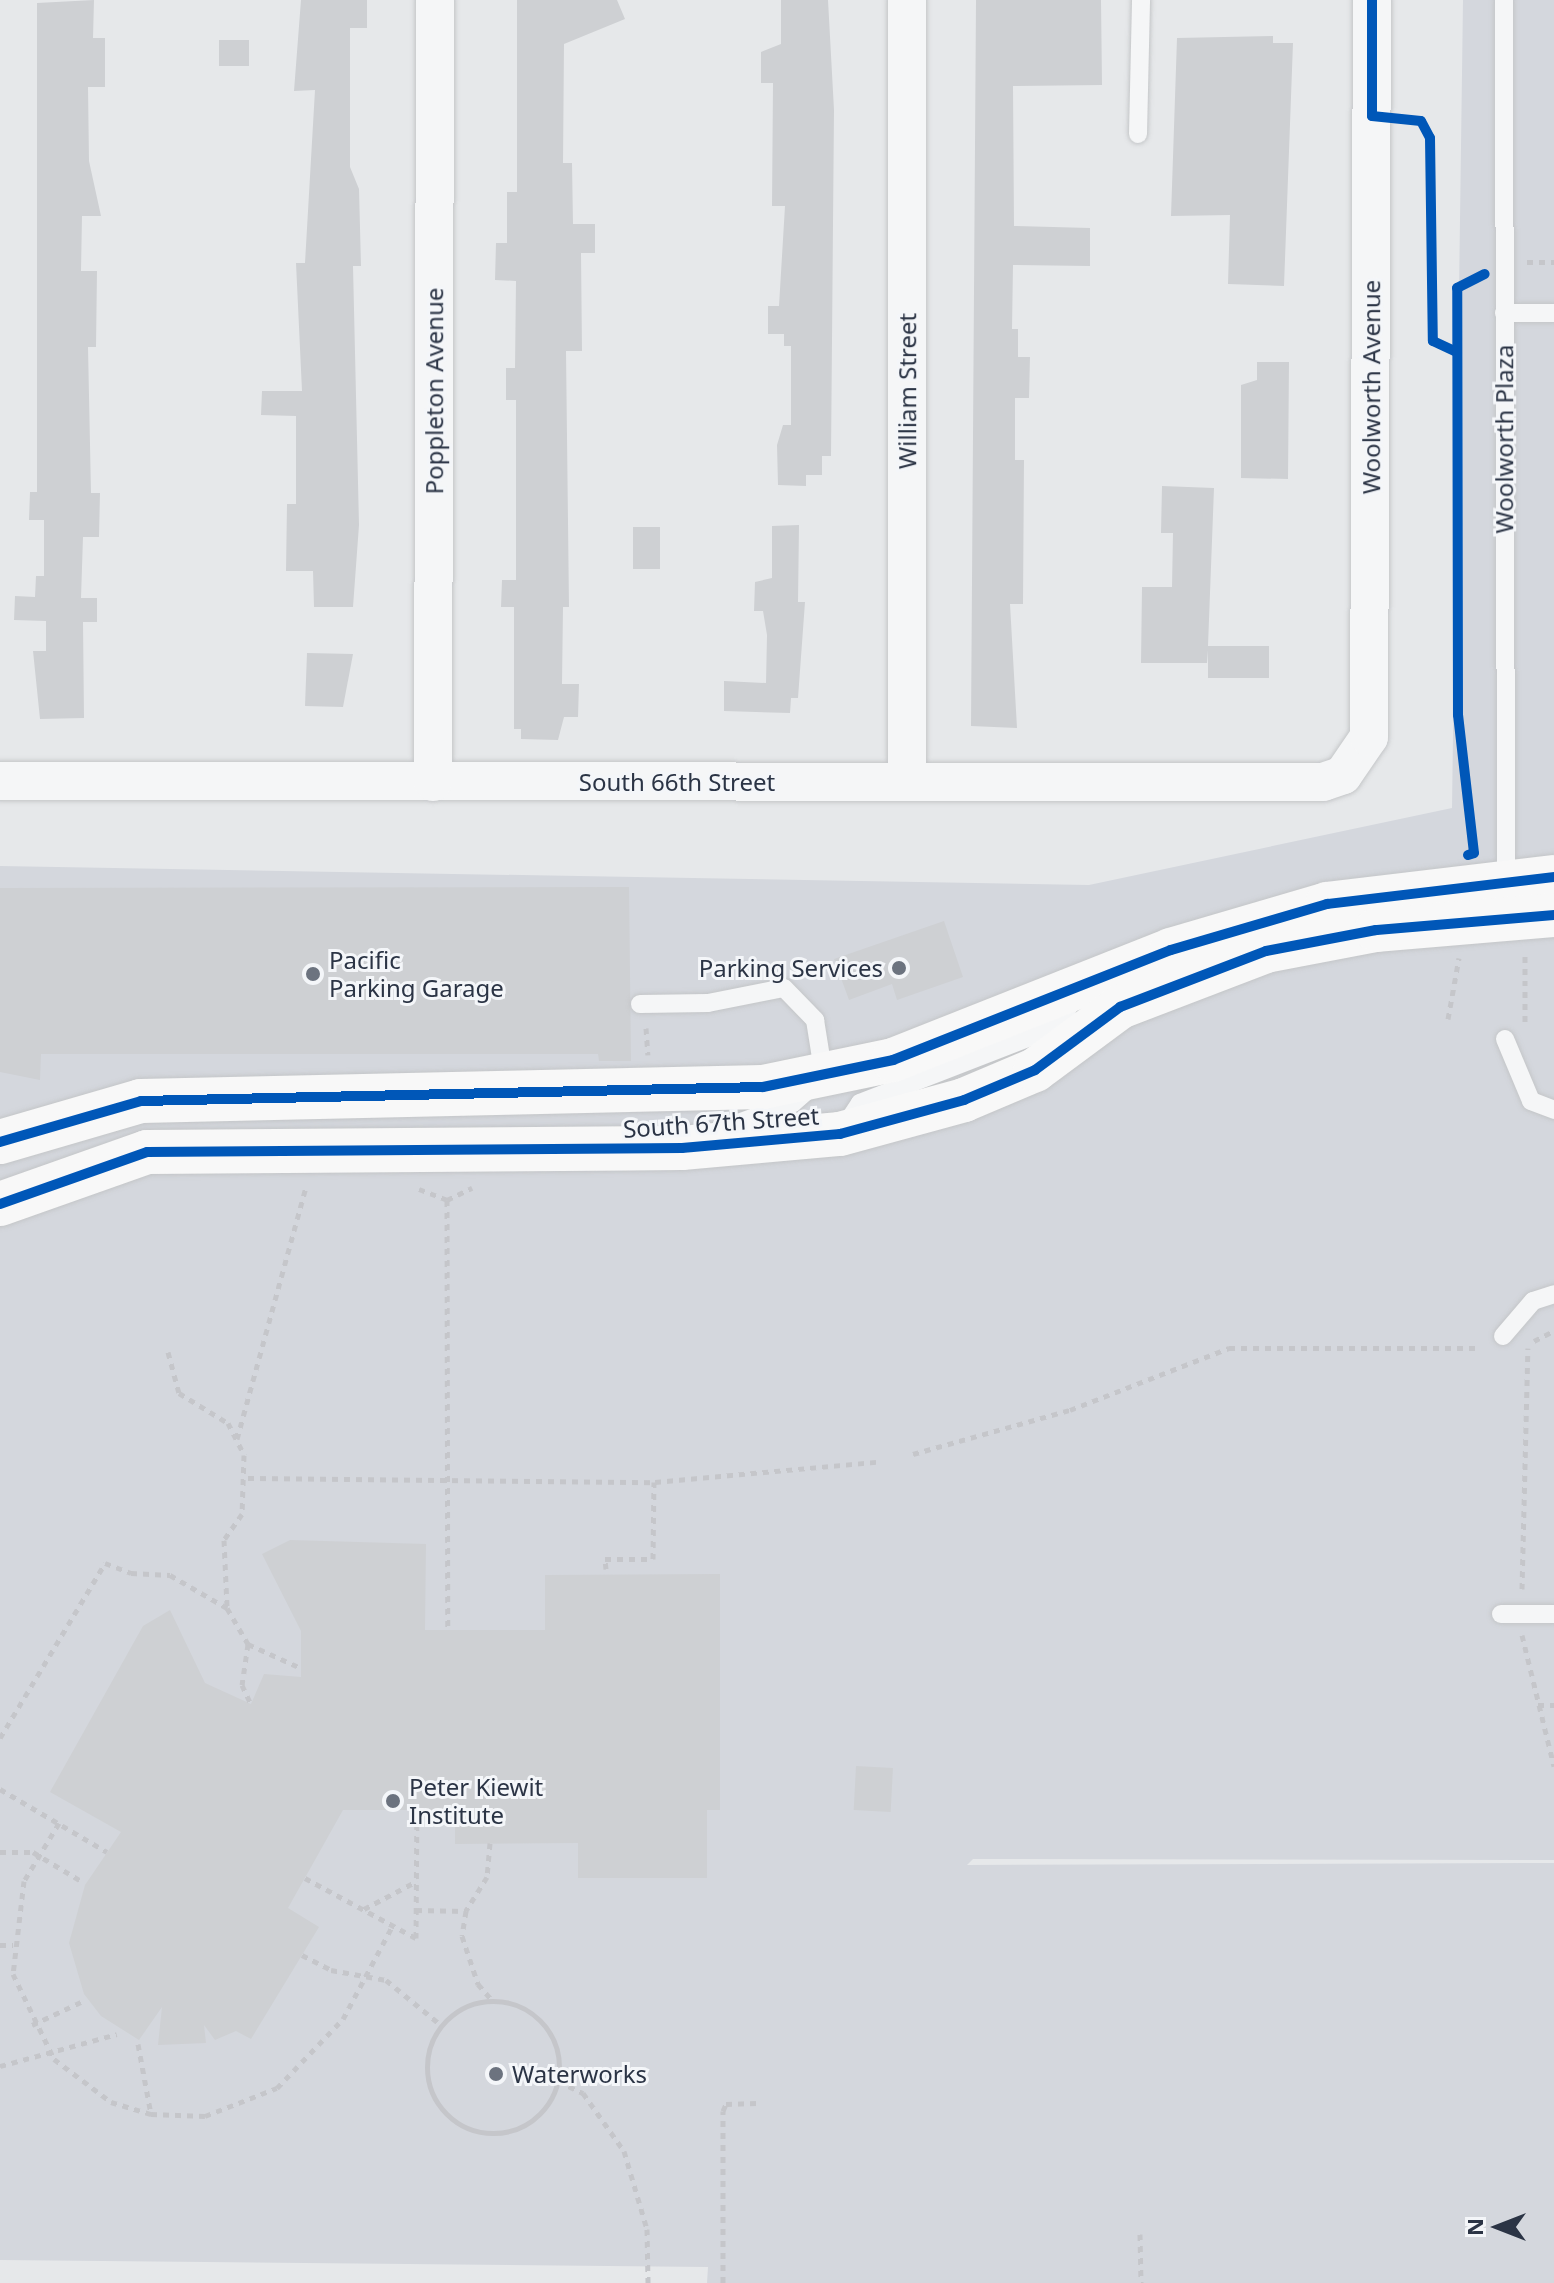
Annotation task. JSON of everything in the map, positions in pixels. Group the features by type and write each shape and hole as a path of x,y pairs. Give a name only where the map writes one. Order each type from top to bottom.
{"main road":[{"name":"South 67th Street","path":"0,1142 95,1110 213,1098 631,1094 763,1087 893,1060 1078,990 1171,950 1327,904 1506,879 1554,877"},
{"name":"South 67th Street","path":"2,1203 147,1152 682,1148 840,1134 964,1100 1035,1070 1120,1007 1266,951 1376,930 1541,928"},
{"path":"2,1203 30,1168 213,1098"}],"street":[{"name":"Poppleton Avenue","path":"433,782 435,0"},
{"name":"William Street","path":"907,0 907,782"},
{"name":"Woolworth Avenue","path":"1350,769 1369,737 1372,0"},
{"name":"South 66th Street","path":"0,781 1323,782 1350,769"}],"lane":[{"path":"1138,134 1141,0"},
{"name":"Woolworth Plaza","path":"1504,0 1506,879"},
{"path":"1504,313 1554,313"},
{"path":"422,1150 473,1136 765,1118 824,1076 815,1020 784,988 708,1003 640,1004"},
{"path":"840,1134 860,1103 1056,1027 1078,990"},
{"path":"1505,1039 1531,1101 1554,1110"},
{"path":"1503,1336 1533,1301 1554,1294"},
{"path":"1501,1614 1554,1614"}],"path":[{"path":"1527,262 1554,262"},
{"path":"1525,1035 1541,928"},
{"path":"1448,1019 1460,968 1457,944"},
{"path":"237,1440 311,1169"},
{"path":"447,1200 444,1482 448,1630"},
{"path":"1554,1331 1535,1339 1523,1358 1522,1614 1522,1652 1554,1766"},
{"path":"913,1454 1070,1410 1229,1348 1481,1348"},
{"path":"168,1352 183,1385 179,1393 214,1411 237,1440 248,1478 242,1514 224,1540 227,1608 248,1644 301,1668"},
{"path":"248,1478 654,1482 876,1462"},
{"path":"606,1569 605,1559 653,1559 654,1482"},
{"path":"0,1738 105,1563 131,1573 170,1575 227,1608"},
{"path":"248,1644 242,1685 251,1704"},
{"path":"1538,1705 1554,1705"},
{"path":"0,1789 107,1852"},
{"path":"305,1878 416,1938 417,1810"},
{"path":"59,1823 24,1881 13,1945 13,1974 32,2025 52,2056 111,2102 151,2114 205,2116 277,2088 343,2019 393,1925"},
{"path":"490,1843 487,1877 466,1911 468,1962 493,2001 540,2020 556,2049 558,2081 550,2101 517,2129 485,2132 455,2122 430,2088 426,2066 441,2025 458,2010 493,2001"},
{"path":"0,1852 39,1857 81,1881"},
{"path":"363,1909 417,1881"},
{"path":"416,1910 466,1911"},
{"path":"0,1945 13,1945"},
{"path":"302,1955 331,1970 366,1974 410,1995 441,2025"},
{"path":"32,2025 81,2002"},
{"path":"52,2056 117,2034"},
{"path":"138,2044 151,2114"},
{"path":"0,2066 48,2049"},
{"path":"558,2081 583,2093 624,2151 647,2229 648,2283"},
{"path":"723,2283 723,2111 726,2104 757,2103"},
{"path":"1140,2234 1141,2283"}],"shaded area":[{"path":"1463,0 1554,0 1554,1860 973,1859 967,1865 1554,1863 1554,2283 707,2283 708,2267 0,2260 0,866 1089,885 1452,808"}],"building":[{"path":"94,0 93,38 105,38 105,87 88,87 89,161 101,216 82,216 81,271 97,271 96,347 88,347 91,493 100,493 99,537 83,537 81,598 97,598 97,622 83,622 84,718 40,719 33,651 46,651 46,621 14,620 15,596 35,597 36,576 44,576 44,520 29,520 30,492 37,492 37,3"},
{"path":"301,0 367,0 367,28 350,28 350,167 359,189 361,266 353,266 359,525 353,607 314,607 313,571 286,571 287,504 296,504 296,416 261,415 262,391 302,391 296,263 305,263 315,90 294,91"},
{"path":"517,0 617,0 625,19 564,44 563,163 572,163 573,224 595,224 595,253 581,253 582,351 566,351 569,607 563,607 562,684 579,684 578,717 564,717 558,740 521,739 521,729 514,729 514,607 501,607 502,580 516,580 516,400 506,400 506,368 515,368 516,281 495,280 496,243 507,243 507,192 517,192"},
{"path":"781,0 828,0 834,110 831,456 822,456 822,475 806,475 806,486 778,485 777,445 783,425 791,425 791,346 784,346 784,334 768,334 768,306 779,306 785,206 772,206 773,83 761,83 761,52 781,44"},
{"path":"976,0 1101,0 1102,85 1013,86 1014,226 1090,228 1090,266 1013,265 1012,329 1018,329 1018,357 1030,357 1029,398 1015,398 1015,460 1024,460 1023,604 1010,604 1017,728 971,726"},
{"path":"1273,36 1273,43 1293,43 1284,286 1228,284 1230,215 1171,216 1177,38"},
{"path":"219,40 249,40 249,66 219,66"},
{"path":"1257,362 1289,362 1288,479 1241,478 1241,385 1257,380"},
{"path":"1162,486 1214,488 1208,646 1269,646 1269,678 1208,678 1208,650 1207,663 1141,663 1142,587 1172,587 1173,533 1161,533"},
{"path":"799,525 798,602 805,602 798,698 791,698 790,713 724,711 724,681 766,683 767,635 763,611 754,611 755,582 772,578 772,526"},
{"path":"633,527 660,527 660,569 633,569"},
{"path":"307,653 353,654 343,707 305,706"},
{"name":"Pacific Parking Garage","path":"629,887 631,1061 599,1061 598,1054 41,1054 40,1080 0,1072 0,888"},
{"name":"Parking Services","path":"944,921 963,977 897,1000 892,984 849,1000 834,959"},
{"name":"Peter Kiewit Institute","path":"290,1540 426,1544 425,1630 545,1630 545,1575 720,1574 720,1810 707,1810 707,1878 578,1878 578,1843 455,1844 455,1810 343,1810 288,1908 319,1927 251,2039 236,2031 215,2040 204,2025 206,2043 158,2045 162,2007 139,2040 101,2016 84,1994 69,1943 85,1885 121,1832 50,1792 143,1626 170,1610 205,1683 251,1704 264,1674 301,1677 301,1631 262,1554"},
{"path":"856,1766 893,1768 891,1812 854,1810"}],"cycle path":[{"path":"1372,0 1372,116 1421,121 1430,138 1433,341 1457,352"},
{"path":"1468,855 1474,853 1458,715 1457,288 1485,274"},
{"path":"0,1142 141,1101 763,1087 893,1060 1171,950 1327,904 1554,877"},
{"path":"0,1204 147,1152 682,1148 840,1134 964,1100 1035,1070 1120,1007 1266,951 1376,930 1554,915"}],"place":[{"name":"Parking Services","path":"899,968"},
{"name":"Pacific Parking Garage","path":"313,974"},
{"name":"Peter Kiewit Institute","path":"393,1801"},
{"name":"Waterworks","path":"496,2074"}]}
